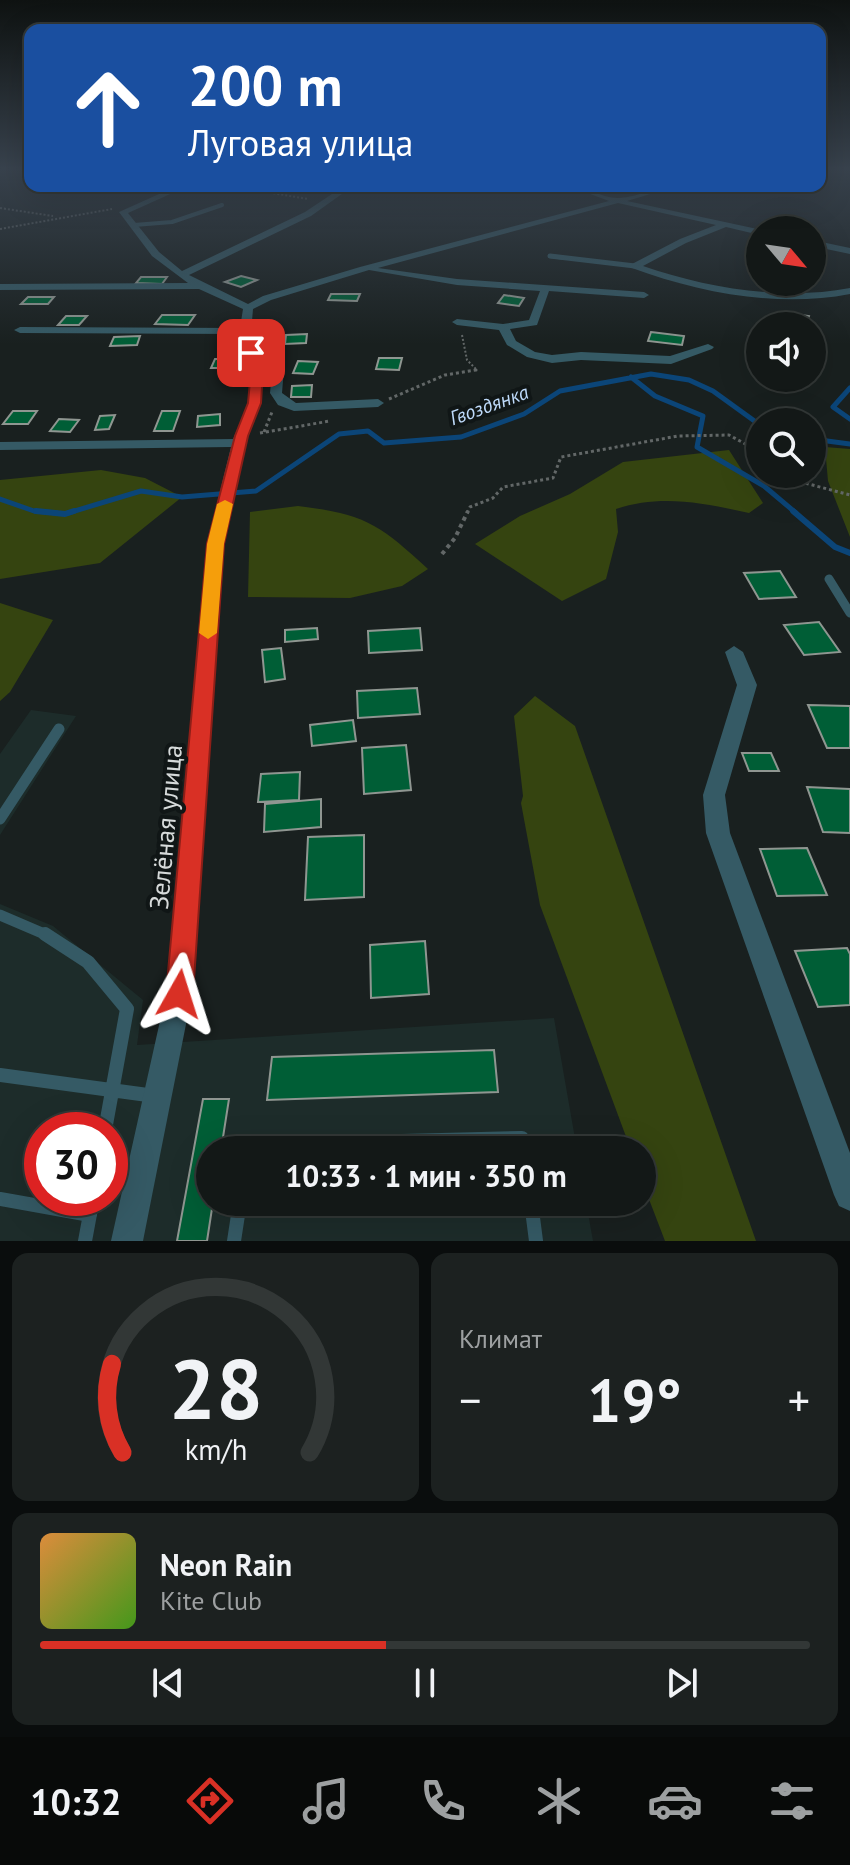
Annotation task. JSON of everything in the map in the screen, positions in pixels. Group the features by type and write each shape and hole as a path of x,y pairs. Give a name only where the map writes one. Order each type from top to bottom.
{"street":[{"path":"135,228 143,242 160,259 199,286 248,308"},
{"path":"184,274 279,228"},
{"path":"248,308 267,298 363,269 517,228"},
{"path":"635,266 717,228"},
{"path":"826,246 850,251"},
{"path":"635,266 711,285 781,296 813,297 850,291"},
{"path":"363,269 457,282 644,295"},
{"path":"0,287 199,286"},
{"path":"457,322 503,327 533,323 546,287"},
{"path":"245,333 248,308"},
{"path":"503,327 511,343 531,355 552,359 581,356 671,360 708,347"},
{"path":"20,330 245,333 269,343 279,359 276,393 283,402 294,407 378,403"},
{"name":"Зелёная улица","path":"127,1241 179,994 215,544 241,440 255,403 257,370 245,333"},
{"path":"0,446 241,440"},
{"path":"734,652 747,685 714,795 718,833 850,1195"}],"lane":[{"path":"550,256 635,266"},
{"path":"829,579 850,613"},
{"path":"0,819 59,729"},
{"path":"0,915 50,934 76,952 116,990 127,1009 108,1112"},
{"path":"0,1075 159,1097"},
{"path":"0,1199 24,1201"},
{"path":"85,1241 90,1216"},
{"path":"234,1241 238,1216"},
{"path":"533,1216 536,1241"}],"path":[{"path":"378,403 445,375 476,370 467,360 457,322"},
{"path":"264,432 271,413 283,402"},
{"path":"241,440 264,432 338,419"},
{"path":"442,554 455,538 470,507 493,498 503,487 553,478 561,457 678,436 729,435 746,444"},
{"path":"824,488 850,495"}],"shaded area":[{"path":"31,710 76,716 0,835 0,754"},
{"path":"0,904 53,926 143,1000 137,1045 554,1018 575,1136 196,1136 196,1216 589,1216 593,1241 0,1241"}],"green space":[{"path":"826,447 850,449 850,537 828,481"},
{"path":"729,450 746,476 746,488 753,488 763,503 749,513 699,503 666,501 616,509 618,532 606,579 562,601 475,544 520,516 570,494 623,462"},
{"path":"101,470 145,478 182,497 100,563 0,579 0,480"},
{"path":"298,506 340,513 370,524 396,541 428,569 402,586 350,598 248,597 250,512"},
{"path":"0,603 53,620 10,692 0,701"},
{"path":"535,696 575,726 756,1241 665,1241 655,1216 656,1136 626,1136 540,905 521,803 523,796 514,716"}],"building":[{"path":"241,276 257,280 241,287 225,282"},
{"path":"141,277 167,277 162,284 136,283"},
{"path":"331,294 360,294 357,301 328,300"},
{"path":"504,295 524,298 519,306 498,303"},
{"path":"28,297 54,297 48,304 21,304"},
{"path":"162,315 195,315 188,325 155,324"},
{"path":"66,316 87,316 79,325 58,325"},
{"path":"651,332 684,336 682,345 648,341"},
{"path":"307,334 306,343 285,344 286,335"},
{"path":"140,336 137,345 110,346 114,337"},
{"path":"379,358 402,358 399,370 376,369"},
{"path":"215,359 233,359 231,368 211,368"},
{"path":"298,361 318,362 313,374 293,373"},
{"path":"312,385 311,397 291,397 292,386"},
{"path":"13,411 37,411 28,424 3,424"},
{"path":"162,411 180,411 173,431 154,431"},
{"path":"220,414 220,425 197,427 198,416"},
{"path":"115,415 109,429 95,430 100,416"},
{"path":"59,419 79,420 70,432 50,431"},
{"path":"780,571 796,597 759,599 744,573"},
{"path":"819,622 840,652 804,655 784,625"},
{"path":"317,628 318,639 285,642 285,630"},
{"path":"420,628 422,650 369,653 368,631"},
{"path":"281,648 285,679 265,682 262,650"},
{"path":"417,688 420,714 358,718 357,691"},
{"path":"808,705 850,706 850,748 827,748"},
{"path":"353,720 356,741 312,746 310,725"},
{"path":"406,745 411,790 364,794 362,748"},
{"path":"742,753 771,753 779,771 749,771"},
{"path":"300,772 299,800 258,802 261,774"},
{"path":"807,787 850,789 850,833 823,832"},
{"path":"321,799 321,827 264,832 265,804"},
{"path":"364,835 364,897 305,900 308,837"},
{"path":"807,848 827,895 777,896 760,849"},
{"path":"425,941 429,994 371,998 370,945"},
{"path":"847,948 850,954 850,1005 818,1007 795,951"},
{"path":"494,1050 498,1092 267,1100 272,1057"},
{"path":"203,1099 229,1099 223,1136 196,1136"},
{"path":"196,1137 196,1216 211,1216 207,1241 177,1241"}],"waterway":[{"name":"Гвоздянка","path":"632,378 651,374 689,380 713,391 746,415"},
{"name":"Гвоздянка","path":"68,513 141,491 182,497 256,491 339,434 368,431 384,443 461,437 524,414 560,391 632,378"},
{"path":"632,378 655,396 703,416 697,447 764,486 796,513"},
{"name":"Гвоздянка","path":"850,388 833,407 850,419"},
{"name":"Гвоздянка","path":"826,441 850,444"},
{"name":"Гвоздянка","path":"0,499 47,512"},
{"name":"Гвоздянка","path":"36,511 47,512"},
{"name":"Гвоздянка","path":"68,513 74,511"},
{"path":"793,511 835,547 850,553"},
{"name":"Гвоздянка","path":"47,512 57,513"},
{"name":"Гвоздянка","path":"47,512 68,513"}],"slow traffic":[{"path":"208,633 215,544 225,504"}],"route":[{"path":"179,994 215,544 241,436 255,403 257,370 251,353"}]}
